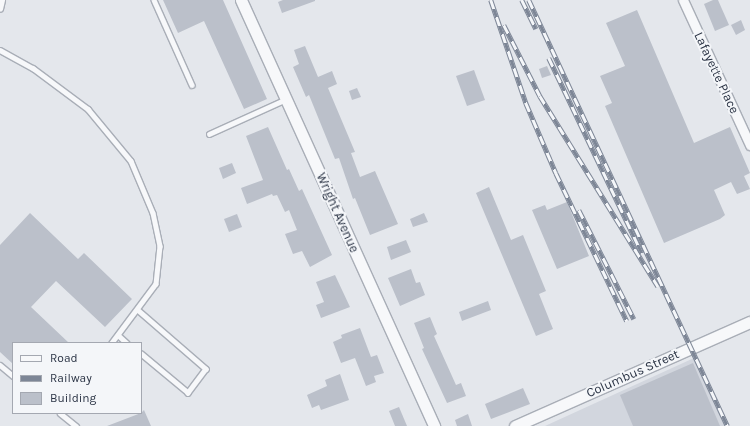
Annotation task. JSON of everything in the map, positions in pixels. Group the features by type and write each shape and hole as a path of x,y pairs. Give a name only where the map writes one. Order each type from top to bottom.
{"street":[{"name":"Wright Avenue","path":"241,0 434,426"},
{"name":"Lafayette Place","path":"683,0 750,145"},
{"name":"Columbus Street","path":"515,426 750,322"}],"lane":[{"path":"0,9 2,0"},
{"path":"154,0 192,85"},
{"path":"0,50 33,68 88,109 131,161 153,213 160,246 156,284 113,342"},
{"path":"209,134 286,99"},
{"path":"138,310 206,369 188,393 142,355"},
{"path":"118,335 126,342"},
{"path":"0,365 12,375"},
{"path":"61,414 76,426"}],"shaded area":[{"path":"694,358 726,426 545,426"}],"building":[{"path":"163,0 223,0 267,99 244,109 204,21 178,33"},
{"path":"283,0 315,1 282,13 278,2"},
{"path":"713,0 718,0 729,25 715,31 704,4"},
{"path":"637,10 694,143 730,127 750,173 744,176 750,189 737,194 731,182 714,190 725,215 720,219 664,243 605,106 612,103 600,76 625,66 606,23"},
{"path":"741,20 745,30 736,35 731,25"},
{"path":"305,46 318,77 332,71 337,84 328,88 355,152 351,153 360,177 375,171 398,224 370,235 355,198 353,199 339,158 335,159 309,95 306,97 293,67 299,64 294,50"},
{"path":"547,66 551,75 542,78 539,69"},
{"path":"474,70 485,100 467,106 456,76"},
{"path":"357,88 361,97 352,100 349,91"},
{"path":"268,127 287,170 289,169 299,191 302,189 332,255 310,267 302,251 293,254 285,234 297,230 289,210 285,212 277,195 273,196 272,194 247,204 241,188 263,180 246,136"},
{"path":"232,163 236,173 223,179 219,168"},
{"path":"489,187 511,240 523,235 546,291 539,294 553,329 536,336 476,193"},
{"path":"567,202 589,256 557,269 532,210 545,205 547,210"},
{"path":"30,213 78,259 84,253 132,299 105,327 56,281 31,307 68,342 12,342 12,363 0,352 0,245"},
{"path":"424,213 428,222 413,227 410,219"},
{"path":"237,214 242,227 229,232 224,219"},
{"path":"406,240 411,252 391,260 387,247"},
{"path":"411,269 416,283 420,282 425,295 400,306 388,278"},
{"path":"335,275 350,307 321,318 316,305 324,302 316,282"},
{"path":"488,301 491,310 462,321 459,312"},
{"path":"430,317 437,334 434,336 456,385 461,383 466,396 447,403 422,349 424,348 414,323"},
{"path":"360,328 371,357 377,355 384,373 374,376 376,382 366,386 355,358 341,363 333,342 342,338 341,335"},
{"path":"693,363 720,426 633,426 620,395"},
{"path":"340,374 349,400 321,410 319,405 312,408 307,395 327,386 325,380"},
{"path":"523,388 530,404 491,419 485,404"},
{"path":"399,407 407,426 395,426 389,411"},
{"path":"144,410 151,426 107,426 142,414"},
{"path":"468,414 472,426 457,426 455,420"}],"railway":[{"path":"491,0 526,103 556,173 627,321"},
{"path":"522,0 536,29"},
{"path":"529,0 728,426"},
{"path":"504,25 540,96 658,286"},
{"path":"549,58 642,253"},
{"path":"579,210 634,319"}]}
